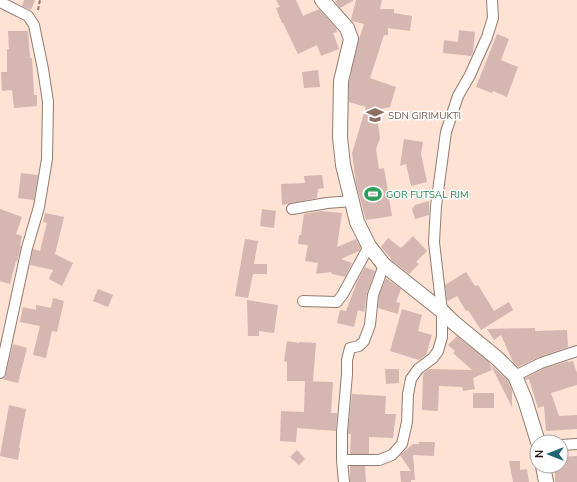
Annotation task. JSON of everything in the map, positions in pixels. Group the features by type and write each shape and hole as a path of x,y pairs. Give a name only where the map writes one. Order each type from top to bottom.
{"street":[{"path":"0,373 27,248 39,207 48,159 48,102 34,25 28,16 0,2 1,0"},
{"path":"322,0 347,28 351,39 341,81 340,137 343,165 357,222 369,246 384,265 442,311 498,359 515,376 525,400 536,434"},
{"path":"342,460 379,460 392,454 402,444 407,422 408,394 411,379 418,369 433,358 438,351 442,337 442,311 434,242 436,206 446,132 458,96 470,75 487,37 493,18 492,0"},
{"path":"292,209 327,203 352,201"},
{"path":"303,301 337,302 344,294 369,246"},
{"path":"344,482 342,432 348,353 350,348 359,346 364,341 370,325 373,295 384,265"},
{"path":"515,376 541,362 577,351"}],"building":[{"path":"24,0 35,0 31,10 22,6"},
{"path":"276,0 296,0 303,16 319,9 336,28 337,32 333,33 339,49 321,56 317,45 298,54 282,23 276,8 280,7"},
{"path":"356,0 382,0 380,9 394,9 394,13 412,16 410,31 388,28 388,35 384,35 370,78 396,87 390,107 376,110 380,138 376,149 379,169 384,168 392,216 366,220 356,183 352,153 366,107 349,102 349,82 364,24 351,20"},
{"path":"335,1 353,1 340,8"},
{"path":"459,30 475,32 473,52 471,56 443,53 444,40 458,42"},
{"path":"8,31 28,31 30,58 32,58 34,95 37,95 37,106 14,108 12,90 2,91 1,72 7,72 7,49 9,49"},
{"path":"497,34 509,39 501,60 518,67 507,97 493,91 492,93 476,87"},
{"path":"318,70 320,87 304,88 302,72"},
{"path":"404,139 423,142 421,154 427,182 411,186 406,164 400,166"},
{"path":"21,173 38,175 34,200 18,198"},
{"path":"322,175 324,188 318,189 317,198 282,205 281,184 305,183 304,176"},
{"path":"429,201 429,215 415,219 412,209 415,205"},
{"path":"0,209 22,217 16,234 22,236 21,246 10,284 0,281"},
{"path":"262,209 276,211 274,228 260,226"},
{"path":"321,211 342,213 337,247 356,239 361,248 359,251 341,259 352,263 345,277 332,274 331,272 316,274 318,263 305,261 308,245 298,244 304,214"},
{"path":"45,213 64,217 55,254 73,263 62,286 49,279 53,270 30,265 33,249 40,251 47,223 43,222"},
{"path":"413,236 427,251 416,262 419,264 409,274 390,259 391,258 381,247 388,238 401,248"},
{"path":"245,239 258,241 254,264 267,264 267,274 253,274 248,298 235,296"},
{"path":"365,267 375,271 367,293 364,312 358,310 354,327 337,323 340,310 346,311 357,282"},
{"path":"466,272 475,286 478,285 494,311 509,302 513,310 481,330 468,310 466,311 457,296 448,301 447,300 445,285"},
{"path":"386,278 401,289 396,302 400,303 398,314 378,308 379,296"},
{"path":"98,289 113,295 108,307 93,301"},
{"path":"53,298 64,301 57,332 52,331 46,358 33,355 40,326 20,322 23,307 36,310 36,305 51,308"},
{"path":"247,300 278,305 274,333 259,331 259,336 248,336"},
{"path":"402,309 422,315 418,331 432,335 426,355 419,360 390,351"},
{"path":"535,328 535,331 567,330 568,347 539,357 518,367 513,362 501,335 494,340 487,329"},
{"path":"457,336 489,362 492,370 473,378 475,389 463,391 462,387 439,386 438,411 422,410 423,374 426,371 429,369 472,370 453,353 455,351 448,345"},
{"path":"287,341 316,343 313,381 287,381 287,362 284,361"},
{"path":"13,344 27,348 18,383 2,379 6,374"},
{"path":"568,361 573,361 577,373 577,385 551,393 559,416 577,415 577,429 546,431 544,406 538,408 529,379 526,380 525,378 543,369"},
{"path":"490,364 508,381 512,390 512,407"},
{"path":"385,369 399,369 399,383 386,384"},
{"path":"305,381 333,382 331,413 337,413 336,431 297,428 296,442 280,441 281,411 304,412"},
{"path":"473,393 494,393 494,408 473,408"},
{"path":"352,394 386,396 385,414 396,414 393,438 369,437 369,454 350,454 351,434 348,434 348,432"},
{"path":"9,405 26,409 18,460 0,456"},
{"path":"419,442 435,442 434,456 413,455 415,480 411,480 411,482 401,482 400,471 411,471 400,455 413,444 419,444"},
{"path":"297,450 305,459 299,465 290,457"},
{"path":"569,456 577,456 577,482 555,482 555,474 569,474"},
{"path":"509,461 520,461 520,470 527,469 529,482 513,482"},
{"path":"350,466 365,466 366,482 350,482"}],"place":[{"name":"SDN GIRIMUKTI","path":"375,115"},
{"name":"GOR FUTSAL RJM","path":"373,194"}]}
